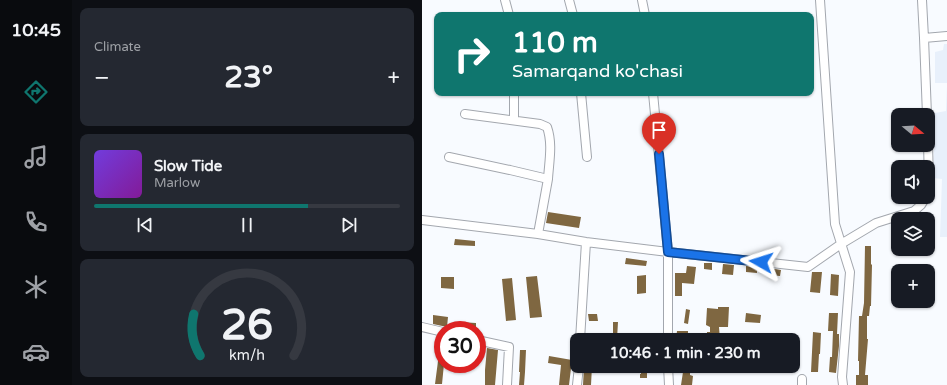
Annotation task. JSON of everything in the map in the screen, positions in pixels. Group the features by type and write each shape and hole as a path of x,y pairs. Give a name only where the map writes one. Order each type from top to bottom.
{"street":[{"path":"505,0 508,12"},
{"path":"569,0 572,12"},
{"path":"642,0 644,12"},
{"path":"820,0 835,224 850,272 842,377 843,385"},
{"path":"922,0 927,108"},
{"path":"924,38 947,36"},
{"path":"514,96 514,120"},
{"path":"581,96 587,157"},
{"path":"653,96 668,252 668,333"},
{"path":"465,114 540,124 547,127 550,135 548,180 538,234"},
{"path":"449,157 548,180"},
{"path":"422,220 668,252 808,267 876,222 914,211 922,204"},
{"path":"580,333 586,242"},
{"path":"422,327 434,330"},
{"path":"486,342 509,347 507,385"},
{"path":"578,385 579,373"},
{"path":"668,373 669,385"}],"shaded area":[{"path":"944,44 947,44 947,83 935,83 935,52 943,50"},
{"path":"947,86 947,237 940,237 942,179 935,178 935,160 934,160 935,113 946,111"}],"building":[{"path":"548,212 581,217 579,228 546,223"},
{"path":"455,239 475,241 475,246 454,245"},
{"path":"865,246 871,246 872,265 871,306 869,316 867,316 868,339 865,375 868,375 868,385 856,385 856,375 859,375 859,316 862,316 864,303"},
{"path":"626,258 647,261 646,266 625,264"},
{"path":"704,263 712,263 712,270 704,269"},
{"path":"723,264 734,265 733,275 722,274"},
{"path":"687,266 696,267 694,284 682,283 682,296 675,296 675,273 686,273"},
{"path":"746,266 757,267 757,273 746,272"},
{"path":"769,268 781,270 780,276 769,275"},
{"path":"812,272 822,272 820,293 810,292"},
{"path":"831,274 839,275 838,296 830,295"},
{"path":"646,275 646,293 637,294 637,276"},
{"path":"537,276 542,317 530,318 526,277"},
{"path":"441,277 454,277 454,289 441,288"},
{"path":"512,278 516,320 506,321 502,279"},
{"path":"718,307 729,307 728,327 719,327 719,333 707,333 710,332 710,327 706,325 707,308 718,309"},
{"path":"686,309 690,310 688,324 684,323"},
{"path":"746,313 761,315 760,323 745,322"},
{"path":"829,313 838,313 837,334 839,334 839,346 836,373 829,372 830,357 832,357 833,331 828,331"},
{"path":"588,314 597,314 598,321 589,321"},
{"path":"433,315 448,317 448,321 434,321 433,324"},
{"path":"613,322 618,322 617,333 613,333"},
{"path":"677,331 688,331 688,333 677,333"},
{"path":"813,332 821,333 818,372 811,372"},
{"path":"487,348 498,350 495,385 485,385"},
{"path":"520,350 526,350 524,385 519,385"},
{"path":"549,356 570,360 569,385 559,385 561,365 548,363"},
{"path":"436,373 443,373 442,384 435,384"},
{"path":"584,373 592,373 591,385 583,385"},
{"path":"647,373 647,378 640,378 641,374"},
{"path":"683,373 690,373 690,375 693,376 692,385 681,385"}],"route":[{"path":"659,154 668,252 761,262"}]}
